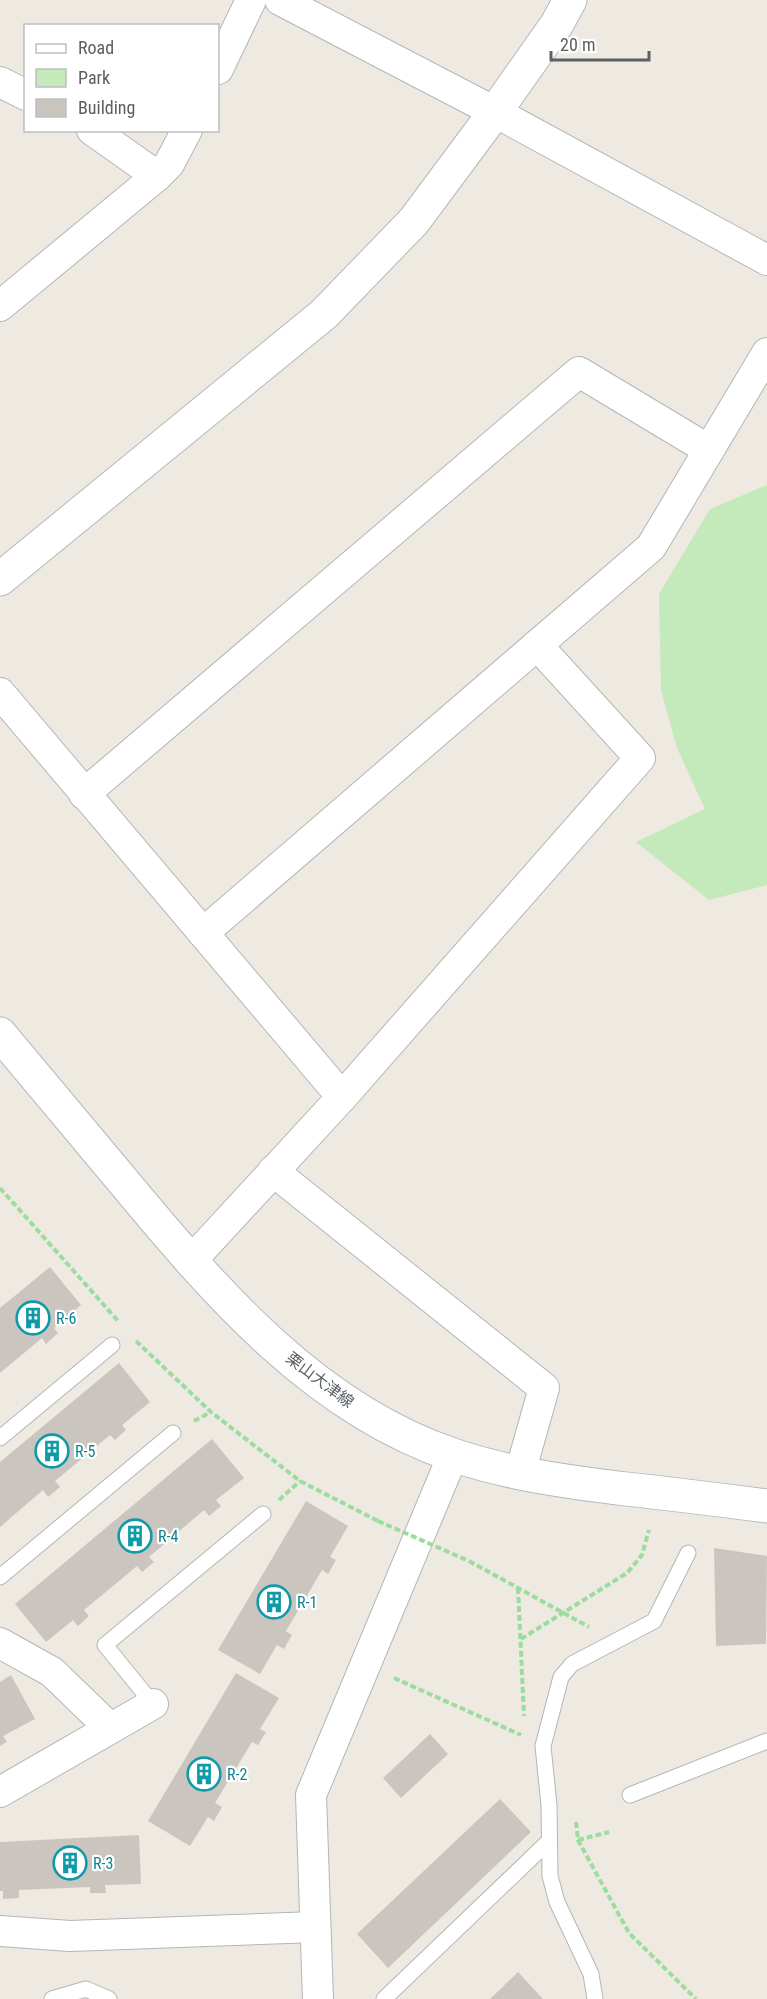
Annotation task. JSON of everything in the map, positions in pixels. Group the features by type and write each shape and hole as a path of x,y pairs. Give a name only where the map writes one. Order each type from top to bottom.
{"main road":[{"path":"0,579 324,314 414,221 495,112 557,24 570,0"},
{"name":"栗山大津線","path":"0,1034 190,1262 258,1333 332,1392 388,1428 453,1455 520,1473 585,1484 767,1506"}],"street":[{"path":"219,67 251,0"},
{"path":"280,0 495,112 767,260"},
{"path":"0,82 24,94"},
{"path":"95,132 157,177"},
{"path":"0,306 157,177 169,164 186,132"},
{"path":"203,933 651,547 767,353"},
{"path":"84,794 579,372 709,450"},
{"path":"190,1262 342,1097 640,758 537,645"},
{"path":"0,693 342,1097"},
{"path":"273,1171 544,1388 520,1473"},
{"path":"318,1999 311,1795 453,1455"},
{"path":"0,1643 52,1672 111,1728"},
{"path":"0,1792 153,1704"},
{"path":"0,1931 70,1936 315,1927"}],"lane":[{"path":"0,1438 112,1345"},
{"path":"0,1577 173,1433"},
{"path":"153,1704 105,1646 263,1514"},
{"path":"594,1998 591,1974 558,1902 550,1876 549,1805 543,1746 561,1677 572,1665 654,1621 688,1553"},
{"path":"630,1795 767,1741"},
{"path":"384,1999 549,1841"},
{"path":"52,1999 86,1989 109,1999"}],"path":[{"path":"0,1188 120,1324"},
{"path":"136,1340 211,1412 300,1482 378,1521 469,1561 615,1641"},
{"path":"520,1640 627,1572 642,1555 649,1530"},
{"path":"518,1588 525,1737"},
{"path":"578,1840 609,1832"}],"green space":[{"path":"767,485 767,885 709,900 636,842 705,809 677,748 661,690 659,594 710,509"}],"building":[{"name":"R-6","path":"50,1267 81,1305 54,1328 58,1333 46,1344 42,1338 0,1373 0,1308"},
{"name":"R-5","path":"119,1363 150,1402 122,1425 126,1430 115,1440 110,1435 55,1481 60,1487 48,1497 43,1490 0,1527 0,1462"},
{"name":"R-4","path":"212,1439 244,1478 216,1500 221,1506 209,1516 204,1510 149,1557 154,1562 142,1572 137,1566 84,1610 89,1616 78,1626 73,1620 46,1642 15,1604"},
{"name":"R-1","path":"306,1501 348,1526 330,1557 336,1560 328,1574 322,1570 286,1631 292,1635 284,1649 277,1645 260,1674 218,1650"},
{"path":"714,1548 767,1556 766,1644 716,1646"},
{"name":"R-2","path":"236,1673 279,1698 260,1729 266,1732 258,1745 252,1742 215,1803 222,1807 214,1821 208,1817 190,1846 148,1821"},
{"path":"11,1675 35,1719 3,1736 7,1742 0,1746 0,1682"},
{"path":"430,1734 448,1754 401,1798 383,1778"},
{"path":"500,1799 531,1832 388,1968 357,1934"},
{"name":"R-3","path":"139,1835 141,1884 105,1885 106,1893 90,1893 90,1887 19,1890 19,1898 3,1899 3,1891 0,1891 0,1842"},
{"path":"518,1972 543,1999 490,1999"}],"place":[{"name":"R-6","path":"33,1318"},
{"name":"R-5","path":"52,1451"},
{"name":"R-4","path":"135,1536"},
{"name":"R-1","path":"274,1602"},
{"name":"R-2","path":"204,1774"},
{"name":"R-3","path":"70,1863"}]}
